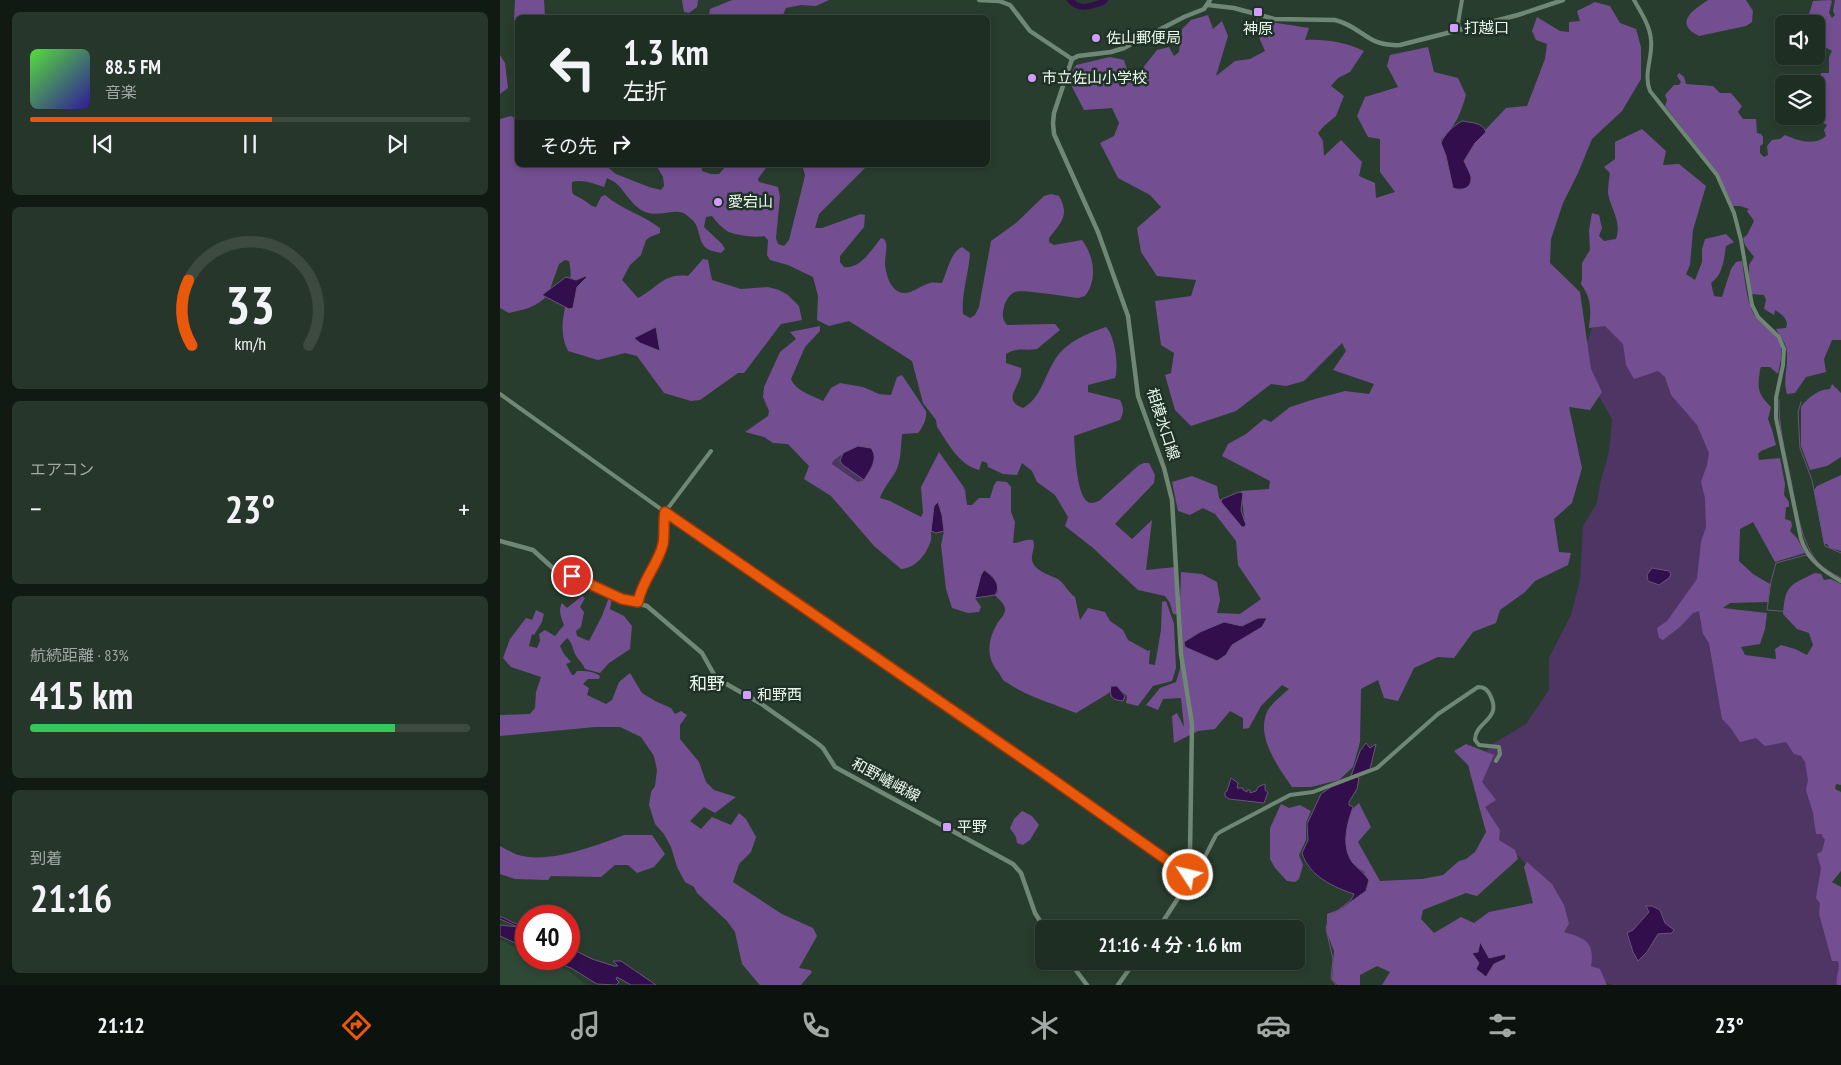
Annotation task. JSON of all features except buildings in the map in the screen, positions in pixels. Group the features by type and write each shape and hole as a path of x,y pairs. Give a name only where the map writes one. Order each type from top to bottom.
{"main road":[{"path":"979,0 998,1 1010,5 1030,31 1072,59 1078,56 1111,52 1124,48 1184,17 1204,9 1209,2 1274,19 1336,20 1345,22 1377,44 1387,46 1400,45 1518,15 1563,0"},
{"name":"相模水口線","path":"1072,59 1054,113 1054,134 1098,232 1128,316 1138,396 1164,468 1172,500 1180,640 1192,724 1190,877 1181,896 1164,920"},
{"name":"和野嶬峨線","path":"500,541 533,550 555,570 582,580 622,599 647,606 702,653 716,678 760,703 817,743 823,748 836,767 1017,867 1025,882 1034,913 1039,920"},
{"path":"1076,970 1087,985"},
{"path":"1118,985 1129,970"}],"street":[{"path":"1459,29 1458,23 1462,0"},
{"path":"1634,0 1650,33 1652,45 1647,78 1650,91 1717,175 1734,213 1739,230 1752,305 1758,317 1774,331 1782,343 1784,358 1776,398 1776,418 1802,539 1808,554 1814,562 1828,574 1841,581"},
{"path":"500,394 665,512 1045,774 1190,877 1195,876 1213,841 1220,832 1290,795 1313,792 1377,768 1438,714 1478,687 1486,690 1494,707 1491,715 1476,734 1475,740 1479,745 1499,747 1500,754 1496,761"},
{"path":"638,602 640,588 655,564 663,545 665,512 711,452"}],"shaded area":[{"path":"515,0 544,0 545,15 515,15 514,20"},
{"path":"682,0 698,0 697,7 689,13 684,12"},
{"path":"732,0 829,0 816,6 801,5 786,8 783,15 709,15 710,9"},
{"path":"1708,0 1746,0 1753,11 1752,22 1746,26 1699,36 1691,31 1686,22 1692,12"},
{"path":"1835,0 1841,0 1841,340 1832,340 1824,359 1826,372 1806,377 1795,393 1787,394 1785,382 1786,347 1776,329 1786,328 1787,323 1784,317 1775,310 1774,315 1764,309 1766,300 1764,295 1751,294 1749,284 1749,265 1754,257 1745,245 1743,238 1747,235 1754,221 1747,211 1749,209 1733,206 1718,174 1665,106 1667,100 1665,95 1674,85 1679,85 1681,82 1677,76 1679,73 1684,77 1686,84 1713,86 1720,93 1731,93 1742,106 1738,112 1743,119 1756,119 1757,133 1763,137 1760,153 1764,157 1768,155 1767,146 1772,140 1780,139 1785,135 1806,142 1816,141 1826,136 1824,130 1827,125 1825,124 1825,75 1821,75 1821,73 1829,73 1829,57 1832,51 1825,47 1825,15 1809,14 1813,1 1832,1 1829,13 1832,18 1835,15 1833,11"},
{"path":"1595,2 1610,6 1620,23 1636,29 1641,47 1641,79 1622,111 1592,139 1563,203 1551,239 1550,263 1580,292 1591,369 1602,392 1590,410 1569,407 1582,468 1572,503 1554,519 1559,552 1571,553 1568,565 1535,581 1525,592 1500,610 1496,623 1473,632 1454,658 1438,657 1414,668 1398,701 1384,698 1378,680 1361,689 1360,742 1353,767 1339,780 1311,787 1292,787 1275,761 1266,741 1264,722 1271,706 1289,689 1282,685 1261,706 1249,728 1243,729 1243,718 1230,711 1215,729 1198,731 1174,743 1172,716 1177,713 1184,727 1181,698 1163,699 1158,710 1146,705 1160,688 1176,682 1180,669 1180,615 1173,614 1170,603 1165,596 1138,590 1093,548 1065,526 1068,517 1055,495 1037,482 1032,471 1022,463 1017,475 1003,474 988,467 987,463 982,461 979,470 960,458 945,440 937,427 936,420 923,403 912,361 849,321 829,326 817,320 818,296 813,277 788,265 770,260 767,255 768,240 764,236 740,235 730,232 723,228 712,216 706,217 704,227 725,249 721,253 713,251 703,245 696,225 683,213 655,214 645,212 633,203 617,184 607,178 604,187 584,181 572,182 574,195 591,205 596,207 601,197 605,195 660,228 660,233 646,240 641,255 630,265 622,280 638,298 666,279 688,276 703,259 708,260 712,280 741,289 768,287 779,290 788,295 799,306 802,320 781,324 744,373 738,373 700,400 691,401 664,393 637,356 625,353 598,360 568,351 564,339 563,317 570,284 571,272 569,261 565,260 559,264 548,295 535,305 509,313 500,308 500,119 511,116 515,118 515,167 607,167 616,174 661,190 664,186 663,177 657,167 701,167 702,171 719,174 725,167 767,167 758,179 759,182 778,187 780,197 776,238 778,244 784,246 789,240 803,184 805,175 803,167 866,167 819,214 815,228 822,228 861,214 865,215 864,227 840,256 840,262 844,267 856,265 865,258 881,238 884,239 888,277 896,290 904,293 911,292 930,283 942,283 952,257 962,247 970,253 964,291 963,314 970,318 975,315 979,307 991,241 1016,223 1044,196 1051,194 1059,196 1064,208 1064,214 1049,238 1049,242 1054,245 1082,240 1092,260 1092,282 1085,296 1078,298 1019,291 1013,293 1008,298 1003,315 1007,325 1055,324 1060,330 1037,349 1017,350 1006,354 1006,363 1021,368 1013,400 1023,408 1029,404 1038,394 1053,363 1063,350 1083,336 1106,327 1112,337 1115,351 1117,366 1115,378 1088,385 1088,392 1120,400 1123,412 1120,420 1074,436 1077,472 1084,498 1089,503 1099,501 1139,465 1149,463 1155,475 1154,483 1115,524 1132,539 1152,520 1146,570 1176,567 1180,601 1181,572 1202,574 1217,582 1220,600 1217,613 1240,614 1261,599 1238,565 1236,541 1215,514 1203,508 1190,515 1178,511 1172,482 1192,476 1217,486 1219,498 1240,522 1241,526 1245,525 1241,491 1269,489 1270,481 1222,456 1228,444 1246,434 1264,419 1271,422 1290,407 1345,391 1369,394 1374,384 1333,370 1346,351 1342,343 1304,381 1286,386 1271,384 1236,411 1191,426 1175,410 1165,375 1171,373 1174,353 1161,345 1155,301 1191,296 1196,280 1157,276 1141,252 1137,228 1161,207 1150,195 1118,178 1100,143 1114,136 1119,123 1112,108 1084,110 1068,79 1076,65 1110,57 1124,60 1128,73 1142,69 1157,50 1169,47 1174,56 1179,52 1182,29 1191,20 1208,15 1213,29 1222,21 1228,36 1216,76 1235,61 1250,59 1265,51 1251,19 1309,28 1305,40 1335,42 1350,45 1364,51 1350,72 1338,78 1331,86 1344,96 1336,116 1318,133 1323,141 1324,156 1341,140 1362,162 1359,176 1375,183 1376,198 1395,192 1380,172 1380,139 1368,137 1357,116 1365,97 1398,87 1387,66 1390,55 1428,47 1434,72 1458,78 1466,95 1457,119 1441,140 1464,188 1471,180 1461,162 1472,144 1506,108 1527,106 1545,59 1547,44 1536,40 1532,31 1537,17 1560,31 1569,32 1569,22 1580,21 1577,11"},
{"path":"500,55 505,63 508,88 500,94"},
{"path":"1462,121 1482,126 1486,132 1475,143 1464,161 1471,177 1470,184 1468,187 1459,189 1453,188 1441,143 1450,130"},
{"path":"1642,129 1666,151 1663,165 1679,164 1706,186 1693,230 1690,265 1686,274 1695,280 1702,262 1702,249 1705,239 1726,234 1734,242 1726,246 1724,261 1718,276 1711,283 1714,296 1722,297 1731,269 1736,262 1742,261 1747,296 1751,309 1759,321 1778,338 1781,349 1778,374 1770,367 1761,367 1760,371 1759,387 1765,401 1771,407 1768,419 1776,445 1758,454 1759,460 1780,458 1785,484 1784,495 1789,502 1789,507 1786,507 1785,519 1791,521 1790,531 1797,538 1805,553 1775,562 1753,522 1740,529 1739,561 1753,574 1770,584 1768,602 1730,603 1723,608 1767,613 1765,629 1760,644 1741,647 1745,655 1776,659 1775,649 1781,645 1807,655 1813,645 1809,633 1797,629 1783,614 1787,591 1800,580 1815,573 1821,574 1824,580 1831,579 1841,584 1841,785 1836,784 1835,789 1841,792 1841,871 1832,882 1841,887 1841,985 1837,985 1838,961 1832,961 1819,914 1820,903 1816,898 1821,868 1817,854 1822,851 1825,840 1821,834 1816,834 1813,813 1806,790 1808,780 1805,762 1801,756 1794,754 1786,742 1765,746 1756,738 1740,742 1722,719 1709,643 1703,634 1699,611 1693,613 1680,627 1663,640 1659,638 1657,628 1667,621 1697,579 1701,542 1706,527 1705,498 1701,482 1709,453 1697,425 1671,395 1665,377 1658,371 1634,379 1626,365 1623,344 1605,326 1589,328 1590,305 1581,284 1582,263 1590,250 1589,230 1592,213 1599,215 1602,228 1599,236 1604,241 1616,239 1618,233 1617,221 1608,193 1610,173 1604,167 1615,159 1615,142"},
{"path":"586,276 577,287 573,308 569,309 542,295 566,277 576,280"},
{"path":"1605,321 1671,374 1714,453 1699,592 1794,740 1812,760 1828,831 1824,868 1841,962 1841,985 1612,985 1590,975 1563,936 1536,879 1520,857 1496,843 1485,816 1479,783 1483,754 1496,742 1526,724 1549,690 1549,658 1571,615 1580,580 1583,526 1597,503 1609,452 1612,419 1588,377 1585,350 1593,325"},
{"path":"820,326 820,331 805,347 791,379 796,387 804,392 823,401 831,388 840,383 863,387 879,394 891,395 897,377 902,375 926,411 924,423 918,433 902,434 898,467 880,498 921,517 923,513 921,487 939,452 963,486 967,505 972,505 979,498 990,498 997,481 1007,482 1011,487 1011,512 1015,522 1013,543 1033,540 1033,564 1039,570 1058,579 1075,597 1080,620 1088,608 1105,612 1110,621 1123,630 1128,640 1148,651 1150,650 1149,664 1155,665 1161,630 1162,602 1166,601 1174,624 1176,668 1172,681 1153,686 1138,706 1126,703 1127,696 1118,688 1112,688 1109,693 1076,713 1031,696 1004,680 992,661 989,649 991,637 1004,613 1004,606 995,595 998,592 993,577 985,570 975,598 981,607 979,612 968,613 952,608 946,589 941,545 944,531 940,506 931,530 931,540 927,550 916,563 901,569 874,546 831,496 804,479 809,466 788,444 773,443 764,437 745,432 768,416 769,411 763,397 764,387 780,352 796,339 790,332","holes":["841,455 864,480 858,482 832,464 833,461"]},
{"path":"656,327 660,351 640,343 634,338"},
{"path":"1832,384 1841,393 1841,457 1827,466 1810,470 1801,446 1801,407 1814,395 1830,389"},
{"path":"858,446 871,448 874,456 873,464 864,480 840,461 843,453"},
{"path":"841,455 840,461 864,480 859,482 832,464"},
{"path":"1841,475 1841,551 1824,544 1814,490 1817,486"},
{"path":"1239,492 1243,493 1241,510 1246,525 1244,527 1221,502 1222,499"},
{"path":"938,502 944,531 936,533 931,531 934,506"},
{"path":"1652,568 1669,571 1671,574 1669,578 1659,585 1648,581 1647,575"},
{"path":"984,570 996,581 998,588 995,595 975,598 981,575"},
{"path":"582,596 585,598 580,607 584,612 581,627 576,631 577,636 589,641 609,597 612,599 610,609 624,616 632,626 630,649 609,663 600,673 585,669 567,638 560,646 571,662 566,664 572,675 577,671 583,671 592,672 600,676 599,679 588,679 583,684 589,688 587,695 606,704 612,700 619,682 630,673 642,693 671,708 675,714 681,711 687,715 680,725 680,739 699,762 706,782 714,790 736,797 715,813 704,807 690,821 701,829 712,817 731,825 739,813 746,819 756,837 751,852 739,864 733,882 782,914 813,928 817,936 799,968 812,972 801,985 760,985 742,964 735,932 727,921 697,893 694,887 685,882 677,867 671,847 664,834 655,824 649,805 651,792 655,786 657,770 654,756 641,737 620,727 595,727 500,736 500,715 530,714 535,708 536,692 541,677 511,667 503,658 510,639 526,618 532,620 536,610 544,614 542,622 534,635 532,634 529,646 537,648 540,641 539,634 545,630 555,636 564,625 560,611 562,603 567,608"},
{"path":"1258,618 1267,618 1262,627 1232,645 1226,655 1217,661 1185,647 1184,642 1200,632 1224,622 1242,626"},
{"path":"1111,686 1117,686 1125,696 1123,701 1112,697 1110,693"},
{"path":"1366,743 1370,748 1376,744 1370,769 1351,776 1360,751"},
{"path":"1466,744 1494,755 1482,782 1496,800 1485,807 1500,830 1499,840 1515,850 1518,859 1477,896 1466,893 1423,910 1421,919 1434,933 1461,917 1474,923 1489,912 1533,903 1524,867 1527,862 1552,884 1564,905 1569,924 1564,932 1578,936 1587,942 1591,951 1591,966 1600,969 1607,985 1382,985 1390,972 1377,966 1360,975 1360,985 1337,985 1332,979 1334,951 1327,933 1327,914 1343,908 1366,890 1364,872 1351,860 1346,849 1346,827 1354,807 1359,803 1371,827 1358,842 1380,881 1422,879 1443,875 1459,861 1466,859 1475,852 1486,832 1468,765 1454,751"},
{"path":"1357,777 1359,778 1357,789 1349,802 1349,805 1353,807 1347,827 1346,842 1352,862 1369,880 1366,891 1328,918 1351,900 1354,894 1330,884 1316,874 1305,861 1302,853 1308,840 1307,824 1321,794 1331,787"},
{"path":"1231,778 1238,783 1237,788 1243,788 1247,792 1247,790 1250,790 1250,793 1265,784 1265,790 1268,792 1264,803 1229,799 1225,796"},
{"path":"1281,804 1289,808 1300,805 1311,811 1306,823 1306,840 1299,855 1303,865 1299,879 1295,882 1287,881 1275,868 1270,859 1270,828"},
{"path":"1022,811 1032,816 1039,825 1030,840 1023,845 1017,843 1016,837 1010,828 1014,819"},
{"path":"624,835 652,835 665,854 654,867 637,873 628,865 615,865 601,877 551,876 548,880 515,879 500,874 500,846 518,855 530,857 558,856"},
{"path":"1646,906 1652,906 1660,910 1665,923 1674,930 1672,933 1658,934 1647,952 1638,961 1627,933 1633,930 1649,912"},
{"path":"500,916 515,923 515,926 500,919"},
{"path":"500,925 515,927 515,943 500,936"},
{"path":"500,940 515,947 515,970 566,970 586,985 500,985"},
{"path":"1480,942 1489,958 1506,954 1505,959 1494,964 1486,977 1476,969 1479,963 1472,953 1478,952"},
{"path":"580,953 614,966 618,966 613,961 621,961 656,985 631,985 617,977 616,979 619,982 616,985 597,984 574,970 580,970"}],"waterway":[{"path":"1070,0 1081,7 1099,4 1105,0"},
{"path":"1779,399 1782,438 1802,530 1810,551 1816,560 1824,568 1841,578"},
{"path":"1801,402 1798,413 1800,448 1812,480 1825,546 1841,553"},
{"path":"1791,612 1767,610 1771,581 1776,563 1806,555 1810,559"},
{"path":"1820,569 1841,583"},
{"path":"1329,916 1326,929 1333,959 1331,979 1336,985"}],"place":[{"name":"神原","path":"1258,12"},
{"name":"打越口","path":"1454,28"},
{"name":"佐山郵便局","path":"1096,38"},
{"name":"市立佐山小学校","path":"1032,78"},
{"name":"愛宕山","path":"718,202"},
{"name":"和野西","path":"747,695"},
{"name":"平野","path":"947,827"}],"district":[{"name":"和野","path":"707,684"}],"route":[{"path":"572,576 629,602 638,602 640,588 655,564 663,545 665,512 1188,875"}]}
